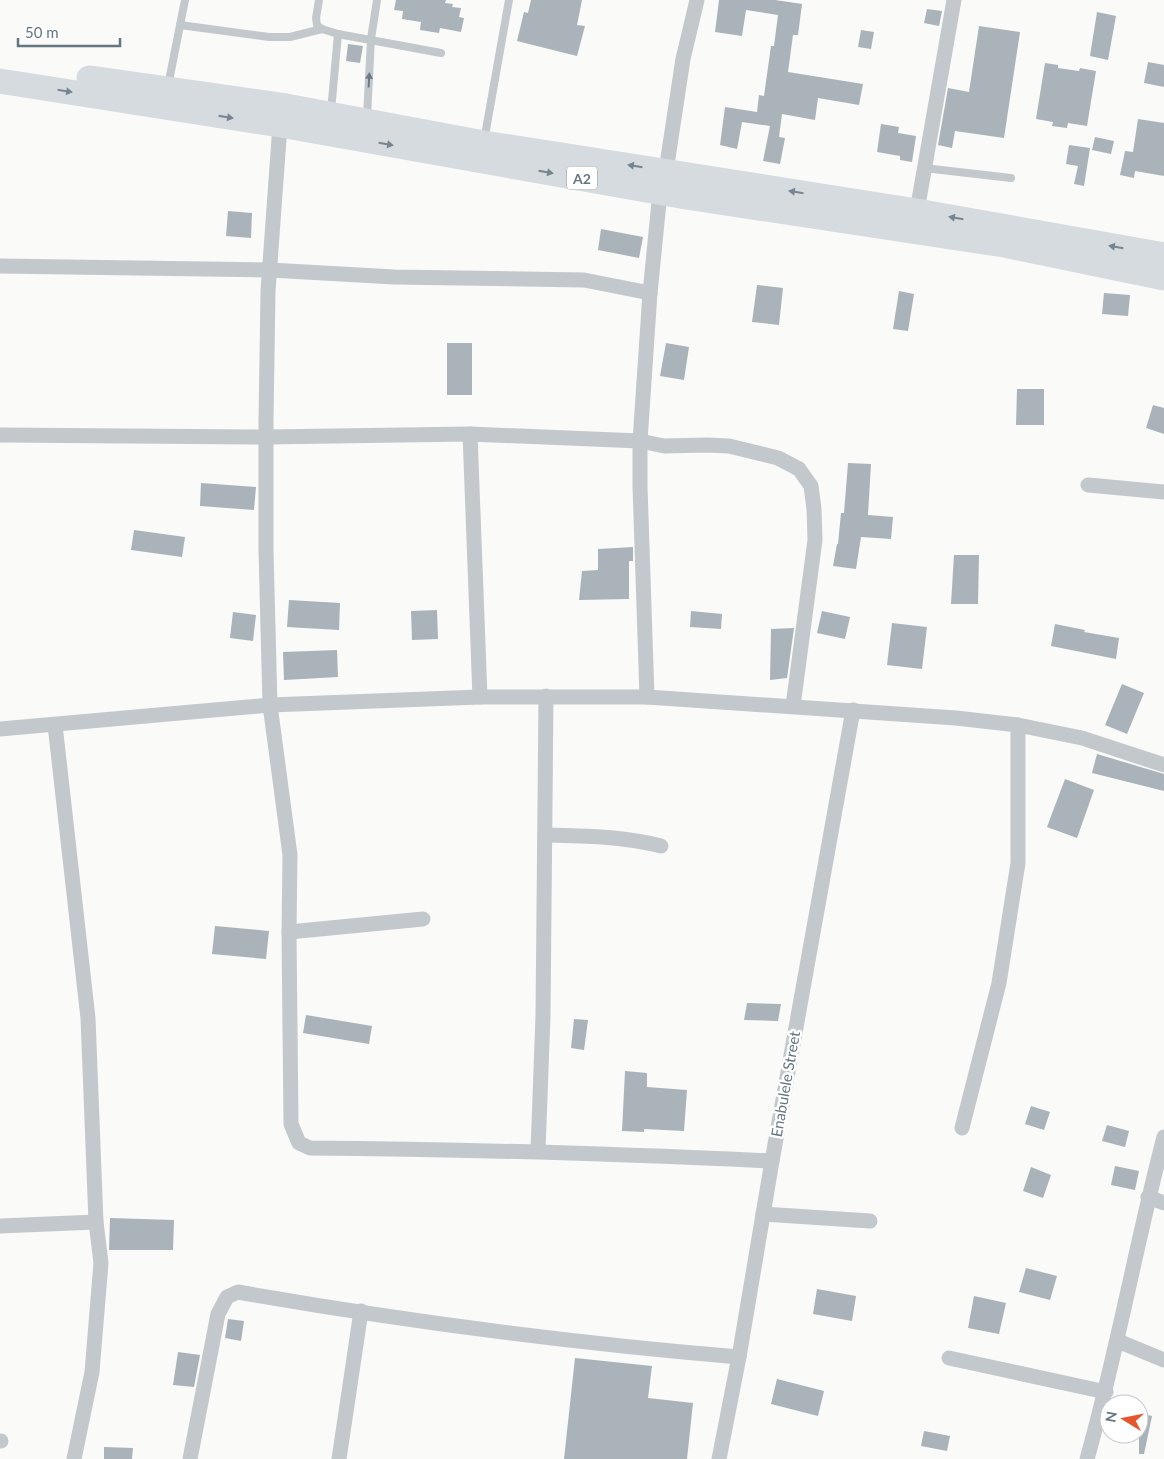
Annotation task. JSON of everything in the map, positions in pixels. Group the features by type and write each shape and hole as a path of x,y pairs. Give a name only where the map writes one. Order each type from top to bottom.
{"highway":[{"name":"A2","path":"0,65 331,114 484,143 663,181 1004,245 1164,278"},
{"name":"A2","path":"0,81 280,125 663,181 917,212 1164,255"}],"street":[{"path":"647,697 640,496 640,441 650,293 663,181 683,59 697,0"},
{"path":"917,212 954,0"},
{"path":"280,125 270,270 266,437 270,705 290,855 291,1124 299,1142 310,1148 434,1148 772,1161"},
{"path":"0,266 270,270 394,277 584,280 650,293"},
{"path":"470,434 480,697"},
{"path":"0,435 266,437 470,434 640,441 664,446 728,446 778,458 798,469 811,486 814,509 815,540 793,706"},
{"path":"1088,485 1164,492"},
{"path":"538,1151 543,1016 546,696"},
{"path":"0,729 270,705 480,697 647,697 956,718 1018,726 1082,738 1164,765"},
{"name":"Enabulele Street","path":"720,1459 853,710"},
{"path":"55,725 88,1018 96,1222 101,1263 92,1372 74,1459"},
{"path":"962,1128 999,983 1018,863 1018,726"},
{"path":"545,835 605,836 637,840 661,846"},
{"path":"289,932 423,919"},
{"path":"1087,1459 1106,1392 1148,1197 1164,1137"},
{"path":"1148,1197 1164,1203"},
{"path":"763,1214 870,1221"},
{"path":"0,1226 96,1222"},
{"path":"190,1459 218,1314 227,1297 238,1292 628,1348 739,1357"},
{"path":"339,1459 361,1311"},
{"path":"1118,1341 1164,1360"},
{"path":"949,1358 1106,1392"}],"lane":[{"path":"168,89 184,0"},
{"path":"319,0 316,18 317,25 322,29 338,34 441,52"},
{"path":"366,121 371,39 377,0"},
{"path":"484,143 509,0"},
{"path":"180,25 269,37 290,36 322,29"},
{"path":"331,114 338,34"},
{"path":"924,168 1011,178"}],"building":[{"path":"396,0 446,0 445,3 453,4 452,7 461,8 459,17 464,18 461,32 440,28 439,33 420,30 421,22 402,19 403,11 394,10"},
{"path":"531,0 582,0 577,25 585,26 577,56 517,41 524,12 528,13"},
{"path":"719,0 775,0 802,4 798,35 793,35 788,72 863,84 859,105 818,98 815,120 782,114 779,137 785,138 780,164 763,161 770,126 742,122 737,149 720,145 725,107 757,112 759,95 764,96 771,46 774,46 778,15 746,10 742,36 715,32"},
{"path":"927,9 942,11 939,26 924,23"},
{"path":"1097,12 1116,16 1108,60 1090,56"},
{"path":"979,26 1020,32 1004,138 955,131 952,148 938,145 948,88 969,92"},
{"path":"861,30 874,32 871,49 858,47"},
{"path":"348,44 363,46 360,63 346,61"},
{"path":"1148,62 1164,65 1164,87 1144,83"},
{"path":"1045,63 1058,65 1058,68 1079,71 1080,68 1096,71 1087,126 1068,123 1067,128 1052,126 1053,122 1036,119"},
{"path":"1138,119 1164,123 1164,176 1135,171 1134,178 1120,175 1125,151 1133,152"},
{"path":"881,124 899,127 898,133 916,136 912,162 900,160 900,156 877,152"},
{"path":"1095,137 1114,141 1111,154 1092,150"},
{"path":"1069,145 1090,148 1084,186 1074,184 1078,166 1066,164"},
{"path":"228,211 252,213 251,238 226,236"},
{"path":"601,229 643,237 639,258 598,250"},
{"path":"757,285 783,288 779,325 752,322"},
{"path":"899,291 914,294 908,331 893,329"},
{"path":"1104,293 1130,295 1128,316 1102,314"},
{"path":"447,343 472,343 472,395 447,395"},
{"path":"666,343 689,347 684,380 660,376"},
{"path":"1017,389 1044,389 1044,425 1016,425"},
{"path":"1153,405 1164,408 1164,434 1146,428"},
{"path":"848,463 871,464 868,515 893,517 891,539 861,537 856,569 833,566 838,544 841,513 844,513"},
{"path":"201,483 256,487 254,510 200,506"},
{"path":"134,530 185,537 182,557 131,550"},
{"path":"633,547 633,561 629,561 629,599 579,600 582,571 598,570 598,549"},
{"path":"954,555 979,555 978,604 951,604"},
{"path":"289,600 340,603 339,630 287,627"},
{"path":"437,610 438,639 412,640 411,611"},
{"path":"691,611 722,614 721,629 690,627"},
{"path":"822,611 850,617 845,639 817,633"},
{"path":"233,612 256,615 253,641 230,638"},
{"path":"892,623 927,627 922,669 887,665"},
{"path":"1055,624 1085,630 1084,632 1119,638 1116,659 1051,646"},
{"path":"794,628 787,678 770,680 771,629"},
{"path":"337,650 338,677 284,680 283,652"},
{"path":"1122,684 1144,693 1127,734 1105,725"},
{"path":"1097,754 1164,774 1164,791 1092,773"},
{"path":"1065,779 1094,790 1077,838 1047,827"},
{"path":"215,926 269,931 266,959 212,954"},
{"path":"747,1003 781,1004 778,1021 744,1020"},
{"path":"306,1015 372,1026 369,1044 303,1033"},
{"path":"574,1019 588,1020 584,1050 571,1048"},
{"path":"625,1071 647,1073 647,1087 687,1090 684,1131 644,1129 644,1132 622,1131"},
{"path":"1031,1106 1050,1112 1044,1130 1025,1124"},
{"path":"1107,1125 1129,1131 1125,1147 1102,1141"},
{"path":"1115,1166 1139,1171 1135,1190 1111,1185"},
{"path":"1031,1167 1051,1175 1043,1198 1023,1191"},
{"path":"110,1218 174,1220 173,1250 109,1250"},
{"path":"1026,1268 1057,1276 1050,1300 1019,1292"},
{"path":"817,1289 856,1296 852,1321 813,1314"},
{"path":"974,1296 1006,1303 999,1334 968,1328"},
{"path":"228,1319 244,1321 241,1341 225,1338"},
{"path":"178,1352 200,1355 194,1387 173,1385"},
{"path":"575,1358 652,1366 648,1398 693,1403 687,1459 564,1459"},
{"path":"777,1379 824,1391 818,1416 771,1404"},
{"path":"1149,1415 1152,1416 1149,1430"},
{"path":"924,1431 950,1436 947,1451 921,1446"},
{"path":"1139,1444 1146,1444 1144,1454 1139,1454"},
{"path":"104,1447 133,1448 132,1459 104,1459"}]}
